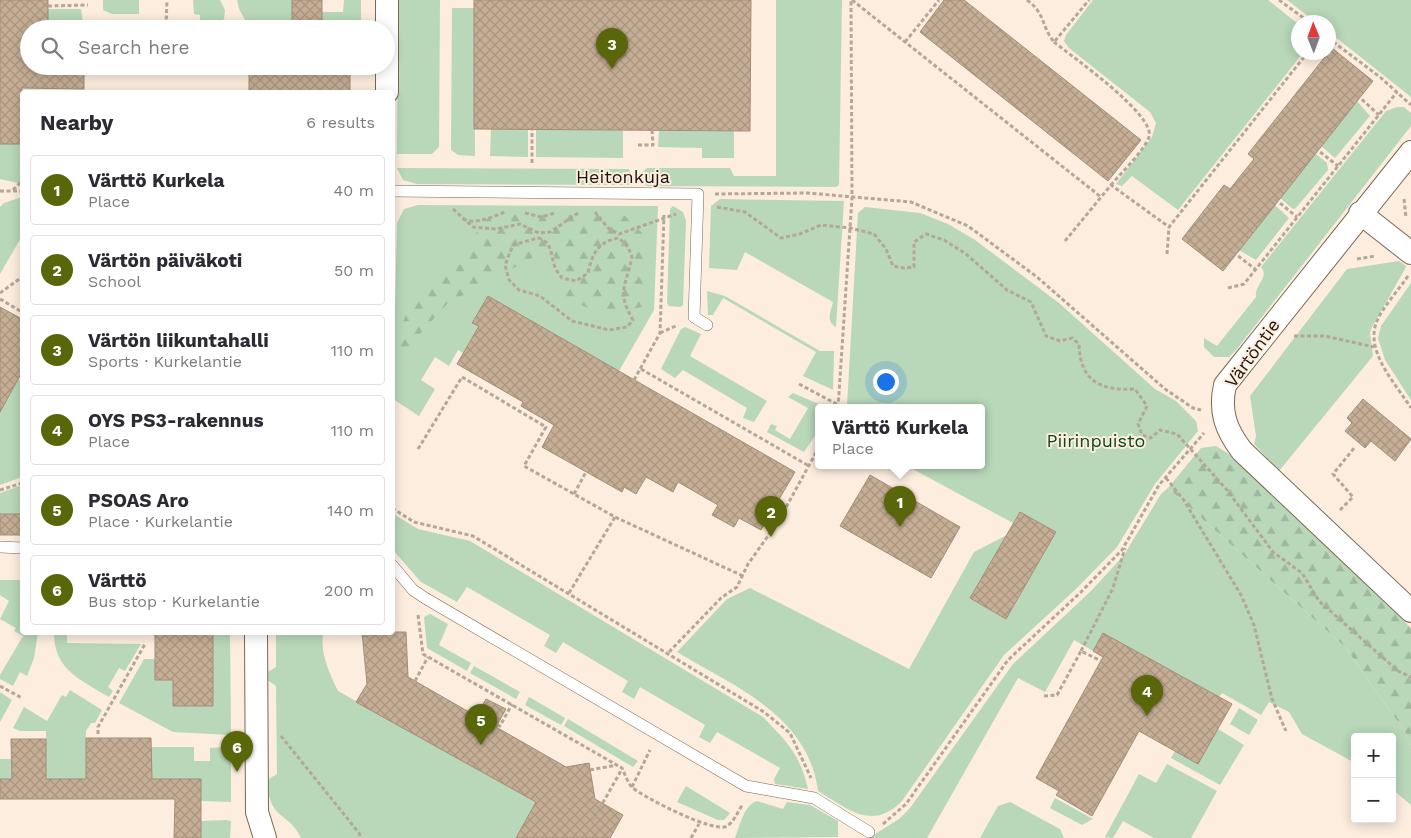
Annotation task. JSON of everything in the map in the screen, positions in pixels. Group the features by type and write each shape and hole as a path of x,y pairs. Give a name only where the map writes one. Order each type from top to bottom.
{"street":[{"path":"387,0 387,20"},
{"path":"387,75 387,90"},
{"name":"Värtöntie","path":"1411,152 1360,213 1225,385 1222,401 1223,416 1230,435 1242,451 1411,611"},
{"path":"1360,213 1411,253"},
{"path":"256,635 257,812 265,838"}],"lane":[{"name":"Heitonkuja","path":"395,191 698,194"},
{"path":"698,194 694,317 707,325"},
{"path":"0,548 20,548"},
{"path":"395,569 413,590 425,598 746,786 814,798 869,832"}],"path":[{"path":"166,20 167,0"},
{"path":"851,0 1101,197"},
{"path":"838,404 852,198 851,0"},
{"path":"905,42 939,0"},
{"path":"1027,0 1043,16 1047,33 1054,42 1121,95 1148,128 1149,136 1143,146 1065,241"},
{"path":"1054,42 1089,0"},
{"path":"1279,0 1299,15"},
{"path":"48,6 88,5"},
{"path":"1336,44 1411,105"},
{"path":"1167,254 1169,227 1302,60"},
{"path":"1228,288 1244,284 1396,92"},
{"path":"1357,95 1378,115"},
{"path":"532,130 532,163"},
{"path":"638,145 652,145 652,130"},
{"path":"1316,148 1338,166"},
{"path":"13,191 20,183"},
{"path":"1111,185 1169,227"},
{"path":"0,191 20,191"},
{"path":"439,192 461,218 473,227 496,229 520,224 539,235 552,249 554,266 562,278 576,281 588,273 591,257 598,246 664,217 698,209 723,206 745,212 781,238 800,234 821,225 850,228 874,234 886,249 893,266 904,268 914,267 914,242 926,234 944,240 966,254 1007,290 1031,302 1046,336 1060,341 1072,338 1078,344 1079,360 1087,375 1102,387 1118,390 1134,389 1147,406 1138,424 1142,435 1151,438 1160,430 1177,434 1227,490 1273,552 1302,573 1319,601 1398,671 1411,677"},
{"path":"698,194 808,193 911,202 968,226 1037,277 1165,389 1193,408 1223,416"},
{"path":"634,380 642,369 660,333 665,194"},
{"path":"1405,195 1405,216 1408,222"},
{"path":"1275,199 1297,217"},
{"path":"461,218 469,222 482,220 512,209"},
{"path":"578,209 584,210 575,213 550,232 513,245 505,265 509,280 519,290 540,296 572,321 609,330 628,327 633,320 625,306 622,288 632,257 628,247 619,236 608,228 593,210"},
{"path":"519,211 541,217 563,210"},
{"path":"1233,252 1255,269"},
{"path":"1411,272 1378,320 1373,334 1374,346 1381,361 1411,408"},
{"path":"0,293 20,278"},
{"path":"0,299 20,311"},
{"path":"1288,336 1325,336 1374,346"},
{"path":"642,369 809,466"},
{"path":"418,449 462,377 546,426 524,466 615,517 743,576"},
{"path":"799,384 832,404"},
{"path":"869,832 892,818 906,804 1008,660 1081,592 1122,550 1166,478 1206,430 1223,416"},
{"path":"1323,527 1353,497 1333,474 1355,447"},
{"path":"669,652 721,598 737,586 748,564 778,522 815,455"},
{"path":"574,494 586,472"},
{"path":"1166,478 1183,499 1241,595 1254,625 1272,699 1286,730"},
{"path":"0,490 20,484"},
{"path":"395,510 414,522 473,536 669,652 764,712 790,733 813,784 814,798"},
{"path":"569,593 615,517"},
{"path":"1044,696 1057,695 1081,651 1113,588 1126,542"},
{"path":"425,598 417,613 423,654 622,768 632,788 700,824 719,828 727,827 753,788"},
{"path":"98,734 98,727 145,644"},
{"path":"1081,651 1101,661"},
{"path":"416,681 428,657"},
{"path":"0,686 22,698"},
{"path":"497,725 500,726 512,704"},
{"path":"276,730 360,834 361,838"},
{"path":"632,788 658,734"},
{"path":"590,770 617,765"},
{"path":"592,820 622,768"},
{"path":"691,838 700,824"}],"green space":[{"path":"103,0 139,0 139,14 112,14 103,10"},
{"path":"193,0 220,0 225,10 222,20 200,20 200,15 194,14"},
{"path":"237,0 292,0 292,20 245,20 239,9"},
{"path":"344,0 361,0 361,20 322,20 322,12 343,12"},
{"path":"398,0 440,0 439,147 432,154 397,154"},
{"path":"776,0 842,0 839,185 836,187 647,186 644,184 643,172 647,168 730,168 734,176 776,176"},
{"path":"1093,0 1268,0 1291,18 1291,60 1297,60 1178,210 1132,176 1122,186 1116,184 1152,137 1156,123 1150,112 1069,48 1064,41 1066,35"},
{"path":"1287,0 1411,0 1411,97 1336,38 1336,15 1307,15"},
{"path":"452,8 474,8 475,156 458,155 451,150"},
{"path":"48,9 81,9 83,20 48,20"},
{"path":"1357,101 1370,116 1335,158 1321,146"},
{"path":"1397,107 1404,107 1411,113 1411,126 1236,350 1229,357 1214,357 1204,347 1204,338 1217,346 1256,297 1257,289 1264,275 1261,267 1386,111"},
{"path":"491,129 528,129 528,157 490,156"},
{"path":"536,130 623,130 623,158 536,157"},
{"path":"659,131 734,131 734,158 702,158 702,148 658,147"},
{"path":"0,144 20,144 20,184 0,179"},
{"path":"1316,154 1327,163 1328,170 1293,209 1280,198"},
{"path":"397,168 629,169 632,181 629,185 417,184 403,180"},
{"path":"20,198 20,239 0,274 0,207 4,203"},
{"path":"720,199 844,201 836,327 830,319 833,302 745,252 737,270 709,268 711,206"},
{"path":"418,205 658,206 654,310 619,371 488,296 472,322 479,326 463,353 458,350 449,366 435,357 421,380 435,389 419,416 395,400 397,223 404,209"},
{"path":"1275,205 1289,218 1256,260 1239,250"},
{"path":"673,206 683,212 686,221 683,305 680,307 669,306 667,303 670,209"},
{"name":"Piirinpuisto","path":"865,207 920,213 948,224 975,240 1059,303 1155,389 1176,401 1196,421 1198,431 1155,484 1117,547 1077,588 1004,655 902,801 891,810 880,815 870,816 849,810 818,791 811,765 800,742 766,706 677,652 727,599 750,588 909,669 974,552 1007,535 970,598 1006,619 1056,533 1020,512 1013,523 913,469 985,469 985,404 847,404 858,213"},
{"path":"491,214 624,215 646,237 647,306 603,315 564,297 554,256 541,253 447,304 395,362 395,340 406,315 459,255"},
{"path":"1399,261 1406,266 1405,269 1370,333 1373,356 1279,471 1254,444 1256,436 1250,396 1347,269"},
{"path":"1411,283 1411,400 1385,360 1378,338 1381,326"},
{"path":"707,291 725,296 820,351 834,351 833,390 803,376 816,352 723,298 713,315 708,315"},
{"path":"685,327 701,334 690,356 767,401 754,422 743,418 747,408 683,370 675,378 661,369 681,329"},
{"path":"18,379 20,380 20,478 0,485 0,412"},
{"path":"793,393 819,404 815,404 815,436 804,452 767,432 771,424 777,426 775,430 790,439 808,408 788,397"},
{"path":"1216,446 1232,456 1411,628 1411,749 1405,732 1345,647 1168,488 1201,448"},
{"path":"20,486 20,514 0,514 0,493"},
{"path":"1168,488 1345,647 1405,732 1411,749 1411,805 1396,792 1396,733 1351,733 1351,761 1302,734 1289,712 1269,702 1261,715 1222,693 1219,697 1103,633 1093,651 1074,640 1045,692 1018,678 927,838 869,838 899,819 910,808 1013,664 1091,591 1124,555 1161,494"},
{"path":"395,515 418,529 470,541 763,717 797,757 808,789 775,784 774,779 780,768 717,732 710,743 699,737 705,725 640,687 634,699 622,692 628,681 563,642 556,653 544,646 550,635 467,587 457,602 421,582 395,552"},
{"path":"0,580 20,580 20,634 14,631 16,628 0,619 9,601 0,595"},
{"path":"430,614 448,624 439,645 471,663 467,671 427,648 424,617"},
{"path":"21,635 38,635 34,658 27,676 20,672 13,686 0,679 0,675 23,636"},
{"path":"54,635 67,635 67,643 141,644 125,671 119,668 108,687 113,691 109,697 71,672 64,665 55,646"},
{"path":"213,635 230,635 231,735 173,732 119,703 144,659 155,659 173,680 173,706 212,706"},
{"path":"276,635 323,635 324,655 338,691 536,802 522,838 301,838 291,823 275,810 271,803 267,780 277,774 276,686 266,679 268,672 276,667"},
{"path":"474,666 520,692 516,699 470,673"},
{"path":"70,690 102,710 95,723 91,723 86,731 86,760 151,759 151,747 194,747 194,761 210,761 210,748 228,747 231,748 231,802 201,801 200,779 0,779 0,759 46,759 46,731 20,731 13,728 24,707 47,721 62,695 66,697"},
{"path":"0,692 12,700 0,722"},
{"path":"529,697 565,718 561,725 525,705"},
{"path":"1239,708 1258,720 1249,735 1230,724"},
{"path":"568,719 638,761 633,767 564,726"},
{"path":"1218,729 1244,745 1220,785 1171,758 1175,751 1198,764"},
{"path":"1167,764 1217,791 1191,838 1154,838 1123,821 1113,838 1105,837 1139,774 1156,783"},
{"path":"686,786 730,813 724,820 718,820 677,802"},
{"path":"1055,798 1093,819 1082,825 1050,808"},
{"path":"757,801 783,809 787,802 810,805 838,821 838,837 735,838 745,812 748,807"},
{"path":"1010,802 1060,829 1064,838 980,838 998,806"},
{"path":"201,821 231,821 230,838 201,838"}],"building":[{"path":"0,0 48,0 48,20 20,20 20,75 84,75 84,89 22,88 20,90 20,144 0,144"},
{"path":"292,0 322,0 322,20 292,20"},
{"path":"474,0 751,0 750,131 474,129"},
{"path":"944,0 964,0 1141,140 1108,181 920,32"},
{"path":"1336,51 1373,81 1223,271 1182,239 1224,185 1230,189 1254,159 1248,154 1322,60 1336,60"},
{"path":"249,75 350,75 350,90 249,90"},
{"path":"488,296 795,472 761,530 739,518 734,527 712,515 718,505 678,482 673,492 646,477 636,494 624,487 622,492 542,447 554,425 521,406 523,402 457,364 479,326 472,323"},
{"path":"0,307 20,318 20,376 0,412"},
{"path":"1363,399 1411,439 1395,461 1371,441 1365,448 1345,431 1352,423 1347,418"},
{"path":"870,475 960,527 931,578 840,526"},
{"path":"1020,512 1056,532 1006,619 970,598"},
{"path":"0,514 20,514 20,535 0,535"},
{"path":"395,632 406,632 408,677 476,716 486,699 506,709 496,727 566,767 589,763 595,799 623,815 610,838 516,838 536,802 356,702 367,684 362,635 395,635"},
{"path":"1103,633 1232,704 1198,764 1139,731 1092,816 1056,795 1059,791 1036,778 1103,657 1093,651"},
{"path":"155,635 213,635 213,706 173,706 173,680 155,680"},
{"path":"86,738 151,738 152,779 201,779 201,838 174,838 175,799 0,799 0,779 12,779 11,739 46,739 46,779 86,779"}],"place":[{"name":"Värtön liikuntahalli","path":"612,69"},
{"name":"Värttö Kurkela","path":"900,527"},
{"name":"Värtön päiväkoti","path":"771,537"},
{"name":"OYS PS3-rakennus","path":"1147,716"},
{"name":"PSOAS Aro","path":"481,745"},
{"name":"Värttö","path":"237,772"}]}
